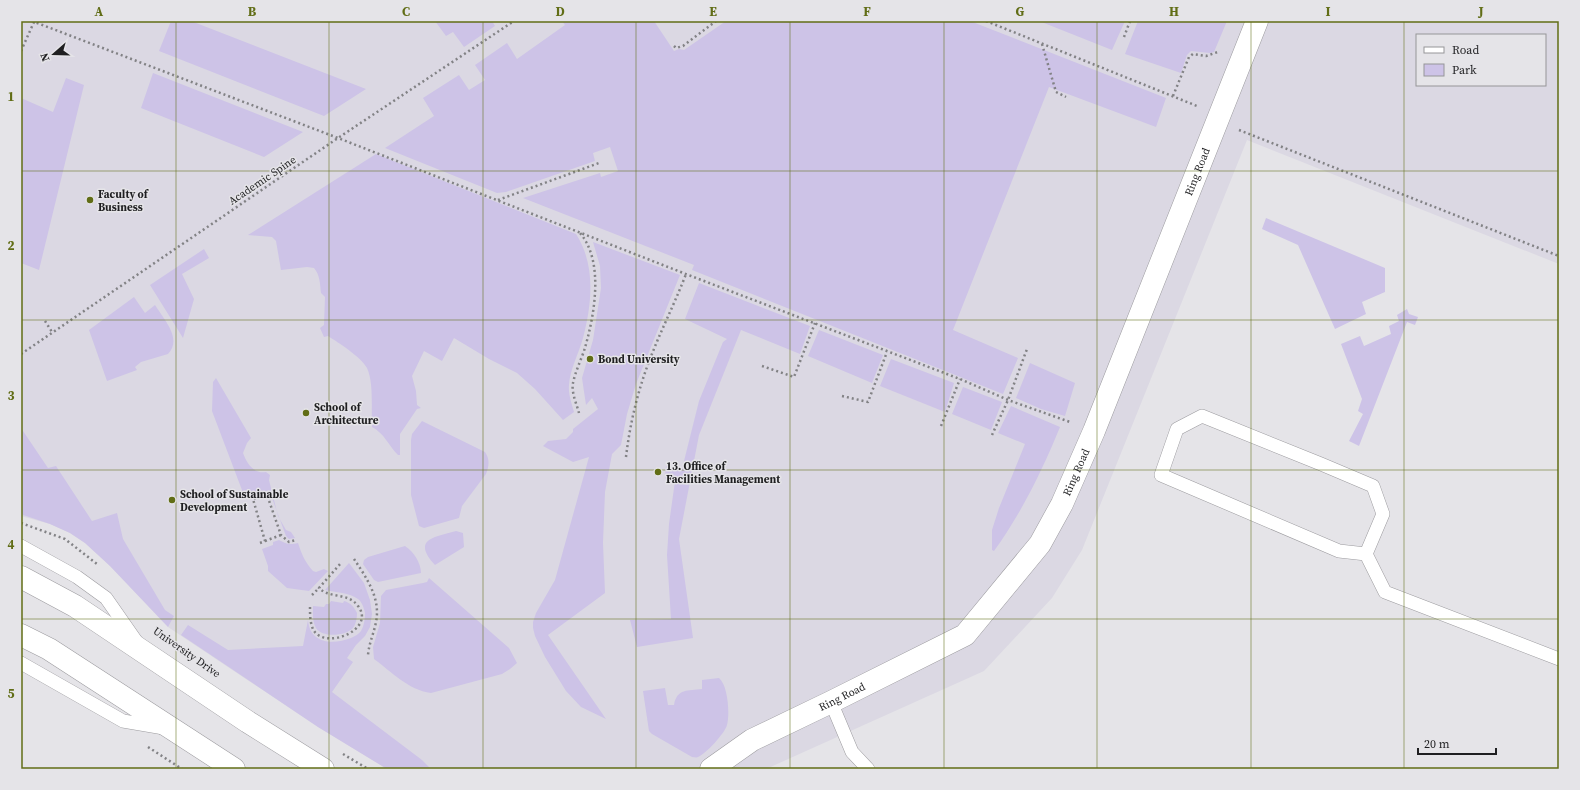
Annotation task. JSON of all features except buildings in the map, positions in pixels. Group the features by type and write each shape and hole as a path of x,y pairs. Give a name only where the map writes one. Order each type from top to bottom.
{"street":[{"name":"Ring Road","path":"711,769 752,740 832,702 965,635 1040,544 1062,504 1094,431 1257,21"},
{"path":"21,577 75,606 248,722 323,769"},
{"path":"21,635 49,649 234,769"}],"lane":[{"path":"1366,554 1339,551 1161,475 1177,429 1202,416 1373,486 1384,514 1366,554 1384,592 1559,659"},
{"path":"21,546 78,577 106,598 144,652"},
{"path":"21,663 123,722 174,730"},
{"path":"832,702 852,752 868,769"}],"path":[{"path":"21,51 33,21 960,379 1008,400 1094,431"},
{"name":"Academic Spine","path":"21,354 338,138 514,21"},
{"path":"674,46 676,48 683,46 716,21"},
{"path":"986,21 1174,96 1196,106 1233,128 1559,256"},
{"path":"1124,37 1130,21"},
{"path":"1042,44 1056,92 1066,97"},
{"path":"1174,96 1189,57 1193,54 1206,56 1220,52"},
{"path":"497,200 599,163"},
{"path":"579,232 587,242 593,258 596,282 591,325 572,385 579,413"},
{"path":"626,457 630,423 650,359 686,274"},
{"path":"46,321 52,332"},
{"path":"762,366 794,378 814,323"},
{"path":"992,435 1008,400 1027,349"},
{"path":"842,396 868,402 887,352"},
{"path":"941,426 960,379"},
{"path":"265,541 253,499 267,495 281,535 289,542 296,540"},
{"path":"21,523 65,538 100,568"},
{"path":"260,543 281,535"},
{"path":"354,559 368,580 376,602 376,620 368,647 368,655"},
{"path":"312,595 320,588 341,563"},
{"path":"310,607 310,621 318,635 334,638 353,632 357,628 361,614 359,607 355,602 346,597 324,593 320,588"},
{"path":"337,750 368,769"}],"shaded area":[{"name":"Bond University","path":"21,21 1559,21 1559,264 1247,140 1082,550 1052,598 984,671 766,769 387,769 318,727 168,627 110,566 85,543 70,533 50,524 21,516"}],"green space":[{"path":"171,21 191,21 366,89 324,116 159,51"},
{"path":"435,21 492,21 495,26 464,47 453,32 446,36"},
{"path":"562,21 654,21 674,51 679,49 684,50 726,21 970,21 1166,98 1156,127 1049,87 953,330 1018,358 1003,394 692,270 694,265 523,198 600,173 601,177 618,171 610,147 593,153 595,161 506,192 497,193 385,148 434,116 423,98 459,75 469,90 485,80 475,65 507,43 517,59 565,25"},
{"path":"1039,21 1125,21 1112,50"},
{"path":"1138,21 1227,21 1214,52 1191,51 1187,55 1181,73 1125,54"},
{"path":"153,73 303,132 264,157 141,108"},
{"path":"66,78 84,85 39,270 21,263 21,98 53,112"},
{"path":"376,154 576,234 587,259 590,298 586,325 569,385 570,399 574,412 563,420 535,389 517,373 489,359 454,338 442,361 424,351 412,376 416,391 417,405 421,408 417,409 400,434 400,455 398,455 380,433 372,427 371,381 367,368 360,359 344,346 328,336 324,337 320,328 324,325 325,297 321,293 316,271 314,268 307,267 281,270 276,241 272,237 248,235"},
{"path":"1266,218 1385,268 1385,292 1362,302 1366,314 1335,329 1298,245 1262,229"},
{"path":"593,242 680,275 636,384 627,414 621,445 612,454 605,492 603,543 605,593 548,635 606,719 581,707 566,691 545,657 535,636 533,628 536,613 555,580 589,457 573,462 543,446 548,441 566,439 573,432 573,429 598,409 592,398 586,405 582,378 593,340 601,288 600,266"},
{"path":"204,249 209,258 182,274 194,299 183,338 150,285"},
{"path":"699,283 810,326 800,354 741,330 699,435 679,539 693,638 637,647 630,620 671,619 667,555 669,524 675,481 665,479 666,466 682,469 699,401 723,342 727,339 685,319"},
{"path":"134,297 145,313 155,305 167,322 173,335 172,348 168,354 141,362 135,367 137,370 107,381 89,330"},
{"path":"1407,309 1409,314 1418,317 1415,325 1407,322 1359,446 1349,441 1363,414 1358,411 1362,399 1341,344 1360,336 1364,346 1391,334 1389,326 1399,321 1397,315"},
{"path":"819,330 883,355 872,383 808,356"},
{"path":"891,359 954,383 945,412 880,386"},
{"path":"1030,363 1075,383 1065,416 1041,409 1016,398"},
{"path":"216,378 251,438 243,453 247,461 255,470 266,472 270,475 269,480 277,511 269,490 245,498 212,411 213,382"},
{"path":"963,387 1002,402 991,430 952,414"},
{"path":"1011,406 1060,427 1031,491 1014,521 994,551 992,550 992,530 999,508 1025,444 998,433"},
{"path":"422,421 485,452 488,457 488,468 486,474 462,506 459,518 424,528 419,526 411,495 411,440 412,434"},
{"path":"21,428 48,468 56,466 92,521 117,513 123,539 165,610 174,616 168,627 110,566 85,543 70,533 50,524 23,515 21,512"},
{"path":"280,519 286,530 291,532 295,538 289,539 286,536"},
{"path":"456,531 463,533 464,547 435,565 425,550 426,544 429,540 440,535"},
{"path":"279,540 288,544 298,543 304,558 313,571 316,572 324,569 328,571 309,591 287,588 268,571 268,566 262,549 273,545 273,542"},
{"path":"405,546 416,558 420,565 421,573 378,582 374,580 363,564 364,560 368,557"},
{"path":"349,563 364,583 370,600 372,614 370,627 365,636 356,645 347,658 353,662 332,692 422,760 431,769 387,769 318,727 181,635 188,625 228,650 303,646 308,620 313,634 324,641 337,642 351,638 360,632 364,625 365,613 362,603 351,595 325,590"},
{"path":"429,578 509,648 517,663 502,674 431,693 408,684 374,659 373,647 380,623 381,596 386,590 427,582"},
{"path":"331,601 343,603 344,601 355,609 357,613 356,621 355,625 350,631 328,635 316,628 313,620 313,606 324,607"},
{"path":"719,678 722,682 728,700 727,725 726,729 719,738 701,755 692,757 649,731 643,691 665,688 668,705 674,705 675,700 680,693 688,690 702,689 702,680"}],"place":[{"name":"Faculty of Business","path":"90,200"},
{"name":"Bond University","path":"590,359"},
{"name":"School of Architecture","path":"306,413"},
{"name":"13. Office of Facilities Management","path":"658,472"},
{"name":"School of Sustainable Development","path":"172,500"}]}
